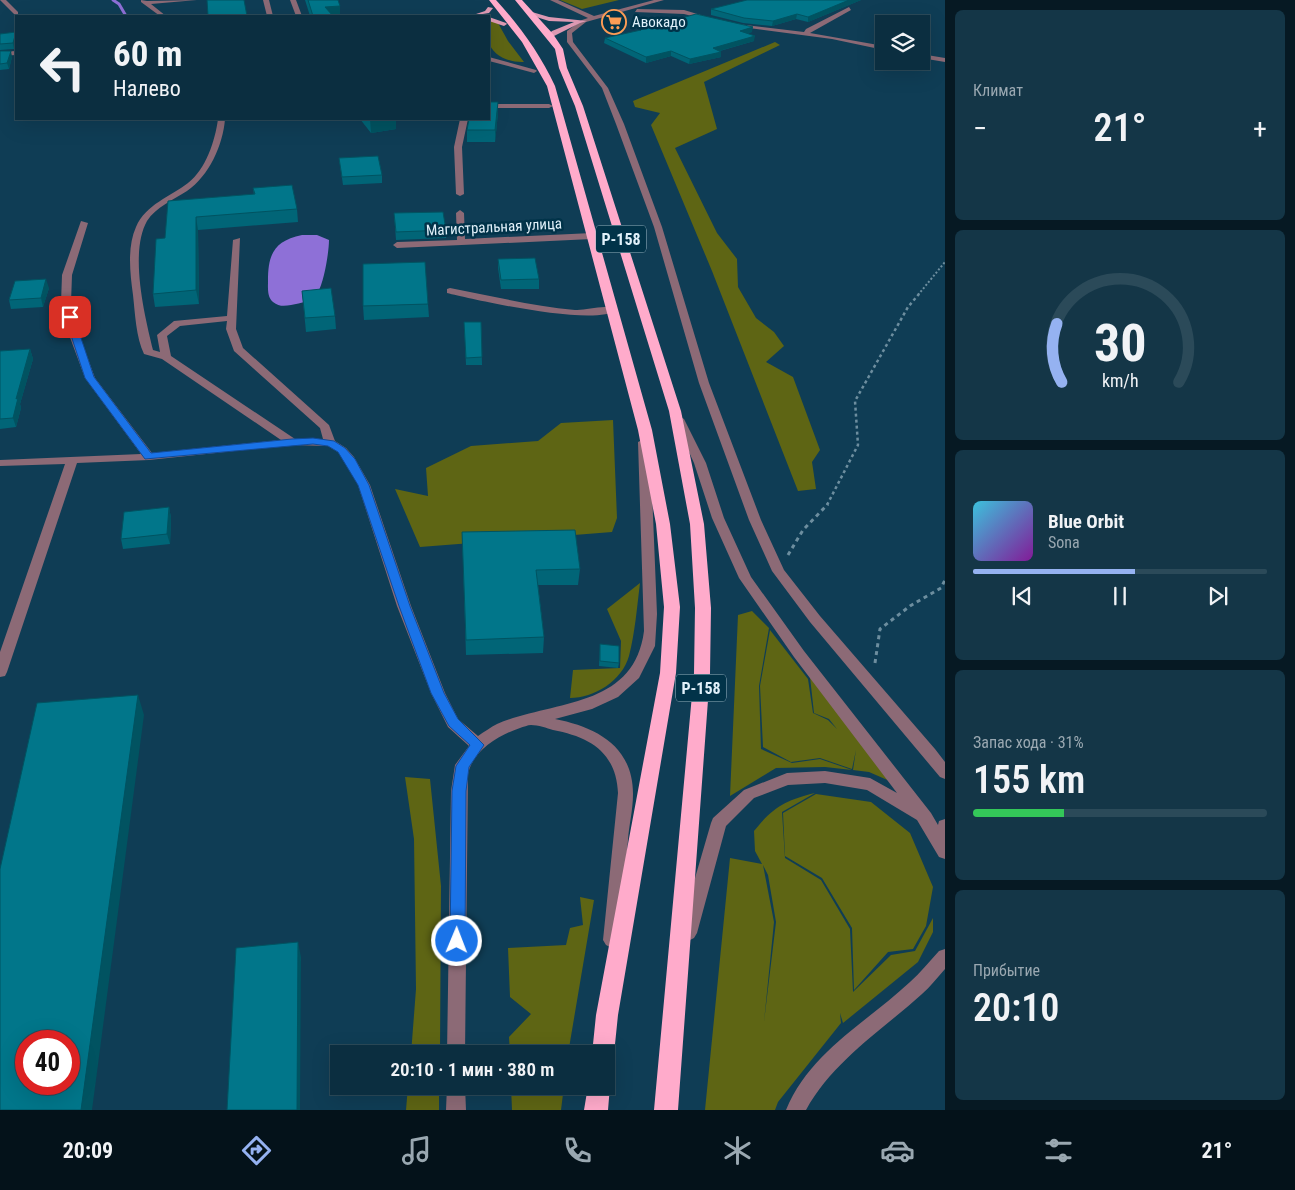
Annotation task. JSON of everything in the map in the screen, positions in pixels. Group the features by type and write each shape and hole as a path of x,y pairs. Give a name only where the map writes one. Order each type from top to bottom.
{"highway":[{"path":"484,0 491,4 520,44 565,138"},
{"name":"Р-158","path":"508,0 539,35 563,68 579,106 675,412 697,524 703,608 702,673 666,1110"},
{"path":"518,0 532,14 559,49 563,68"},
{"name":"Р-158","path":"491,4 518,30 543,69 551,86 645,430 663,524 671,598 668,673 604,1045"},
{"path":"596,1110 598,1095"}],"main road":[{"path":"477,15 487,12 491,4"},
{"path":"532,14 550,19 588,19"},
{"path":"490,19 504,24"},
{"path":"550,36 554,32 588,19"}],"street":[{"path":"3,0 16,13"},
{"path":"144,2 194,0"},
{"path":"266,0 270,15"},
{"path":"293,0 299,15"},
{"path":"553,0 588,19"},
{"path":"661,0 588,19 569,32 570,42 605,88 620,124 658,227 704,383 755,520 778,570 815,619 945,773"},
{"path":"144,2 161,15"},
{"path":"806,35 808,30 849,9"},
{"path":"622,11 684,12 721,23"},
{"path":"731,25 832,37 875,46"},
{"path":"0,54 15,53"},
{"path":"930,58 945,60"},
{"path":"492,59 534,71"},
{"path":"490,106 549,106"},
{"path":"222,120 221,132 198,178 153,209 140,226 135,249 137,293 143,333 148,352 166,357 292,442"},
{"name":"Магистральная улица","path":"460,194 458,147 464,120"},
{"path":"460,213 461,241"},
{"path":"84,223 67,275 66,303 73,332 90,378 149,457"},
{"name":"Магистральная улица","path":"397,245 592,236"},
{"path":"236,240 231,329 238,349 325,428 330,443"},
{"path":"450,291 543,309 578,313 611,310"},
{"path":"166,357 162,335 177,323 232,318"},
{"path":"675,412 700,462 718,518 746,578 799,654 925,818 943,847"},
{"path":"456,1045 459,791 463,766 478,745 497,731 532,719 582,708 608,697 638,670 648,646 651,621 643,471 645,430"},
{"path":"0,463 149,457 292,442 330,443 342,450 350,459 364,485 404,606 438,693 453,723 478,745"},
{"path":"0,672 42,553 72,460"},
{"path":"532,719 583,731 599,740 611,751 620,765 624,780 626,795 615,885 608,1015"},
{"path":"678,967 719,823 749,794 787,779 825,777 870,784 925,818"},
{"path":"943,847 945,826"},
{"path":"796,1110 810,1084 855,1037 916,988 945,957"},
{"path":"456,1095 456,1110"}],"path":[{"path":"778,570 803,530 827,505 858,445 855,401 908,307 945,262"},
{"path":"877,691 879,677 874,666 880,629 910,606 941,588 945,580"}],"green space":[{"path":"560,0 619,0 582,9"},
{"path":"490,20 498,23 508,41 524,62 508,60 493,51 491,46"},
{"path":"775,42 780,45 704,82 717,129 675,148 717,233 737,259 738,287 756,318 774,332 784,346 766,362 793,377 820,450 812,462 816,489 798,491 712,271 651,125 660,113 635,107 633,101"},
{"path":"613,420 617,518 612,532 420,547 395,489 428,496 426,468 471,446 538,441 561,423"},
{"path":"640,583 633,638 625,665 614,680 606,686 588,695 570,698 573,670 620,668 621,641 607,609"},
{"path":"752,611 769,628 759,686 761,749 792,763 820,759 852,770 825,767 776,768 730,796 738,615"},
{"path":"770,630 808,679 813,713 828,720 837,729 829,719 814,713 810,677 892,782 869,772 853,770 856,750 852,769 820,758 791,762 763,747 760,686"},
{"path":"405,777 430,779 441,886 440,1045 412,1045 416,989 414,839"},
{"path":"815,793 782,812 785,858 821,880 850,929 853,992 891,955 915,951 933,918 933,932 918,962 843,1023 840,1013 841,1023 778,1102 775,1110 705,1110 730,858 762,864 755,851 754,831 774,810 788,802","holes":["763,865 768,875 776,922 764,1022 774,922"]},
{"path":"816,794 871,802 910,833 933,887 926,926 913,949 888,952 854,990 852,928 822,878 785,856 783,813"},
{"path":"580,897 594,900 570,1045 509,1045 509,1037 531,1014 510,997 508,948 566,945 570,928 583,925"},
{"path":"407,1095 439,1095 439,1110 406,1110"},
{"path":"511,1095 563,1095 561,1110 512,1110"}],"shaded area":[{"path":"302,235 317,235 329,240 326,267 320,287 313,298 306,301 286,306 278,305 271,300 268,292 268,272 271,256 279,245"}],"building":[{"path":"207,0 244,0 247,15 208,15"},
{"path":"308,0 338,0 340,6 325,7 332,15 313,15"},
{"path":"747,0 849,0 808,17 797,14 773,21 744,18 711,9"},
{"path":"696,14 753,27 740,31 755,36 713,48 721,52 690,59 671,51 646,57 605,38 641,30"},
{"path":"15,32 13,43 0,44 0,34"},
{"path":"0,51 11,51 7,63 0,64"},
{"path":"490,102 498,102 495,130 467,130 469,120 490,120"},
{"path":"378,156 382,175 342,177 339,158"},
{"path":"292,185 297,209 196,217 196,290 153,294 156,239 165,238 168,201 255,194 253,188"},
{"path":"443,212 446,230 396,232 394,213"},
{"path":"535,258 539,279 501,280 498,259"},
{"path":"425,262 428,304 363,306 363,264"},
{"path":"46,279 41,298 9,300 15,281"},
{"path":"331,288 335,316 305,318 302,291"},
{"path":"464,322 481,322 482,357 466,358"},
{"path":"30,349 16,399 18,398 13,418 0,419 0,351"},
{"path":"169,507 167,534 121,539 124,512"},
{"path":"575,530 580,569 536,570 544,637 466,640 462,532"},
{"path":"600,644 619,646 619,663 600,661"},
{"path":"138,695 81,1110 0,1110 0,869 37,703"},
{"path":"298,942 297,1110 227,1110 236,948"}],"waterway":[{"path":"113,0 119,4 125,15"}],"place":[{"name":"Авокадо","path":"614,22"}],"route":[{"path":"70,317 73,332 90,378 149,457 313,441 330,443 342,450 350,459 364,485 404,606 438,693 453,723 478,745 463,766 459,791 457,941"}]}
